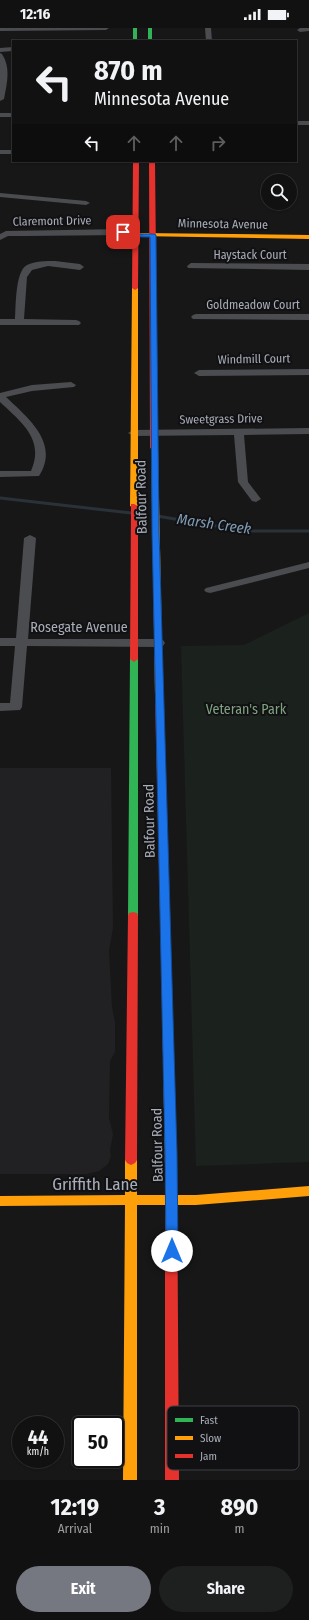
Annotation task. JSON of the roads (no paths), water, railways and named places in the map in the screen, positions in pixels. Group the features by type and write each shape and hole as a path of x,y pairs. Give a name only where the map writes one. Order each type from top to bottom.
{"main road":[{"path":"135,28 135,40"},
{"path":"150,28 150,40"},
{"name":"Balfour Road","path":"130,1480 134,524 133,434 136,162"},
{"name":"Balfour Road","path":"152,162 155,527 172,1200 172,1406"},
{"name":"Minnesota Avenue","path":"136,235 309,237"},
{"name":"Griffith Lane","path":"0,1201 203,1200 309,1191"}],"street":[{"path":"0,29 106,28"},
{"path":"208,28 209,40"},
{"path":"300,30 309,29"},
{"path":"0,50 12,49"},
{"path":"0,55 5,63 4,79 0,99"},
{"path":"4,79 12,79"},
{"path":"0,115 12,115"},
{"path":"297,123 309,123"},
{"path":"0,152 12,152"},
{"path":"0,195 86,203"},
{"name":"Claremont Drive","path":"0,238 123,238 136,235"},
{"path":"19,321 23,277 29,267 44,265 80,267"},
{"name":"Haystack Court","path":"191,266 309,267"},
{"name":"Goldmeadow Court","path":"196,317 309,317"},
{"path":"0,322 19,321 76,323"},
{"name":"Windmill Court","path":"199,373 309,372"},
{"path":"0,397 32,388 71,384"},
{"path":"0,397 36,432 42,448 39,467 35,474 0,474"},
{"path":"239,432 242,482 256,498"},
{"name":"Sweetgrass Drive","path":"133,434 309,432"},
{"path":"0,707 16,707 30,538"},
{"path":"210,590 309,565"},
{"name":"Rosegate Avenue","path":"0,642 159,643"}],"waterway":[{"name":"Marsh Creek","path":"0,498 131,513"},
{"name":"Marsh Creek","path":"157,516 246,531 309,531"}],"park label":[{"name":"Veteran's Park","path":"246,709"}]}
